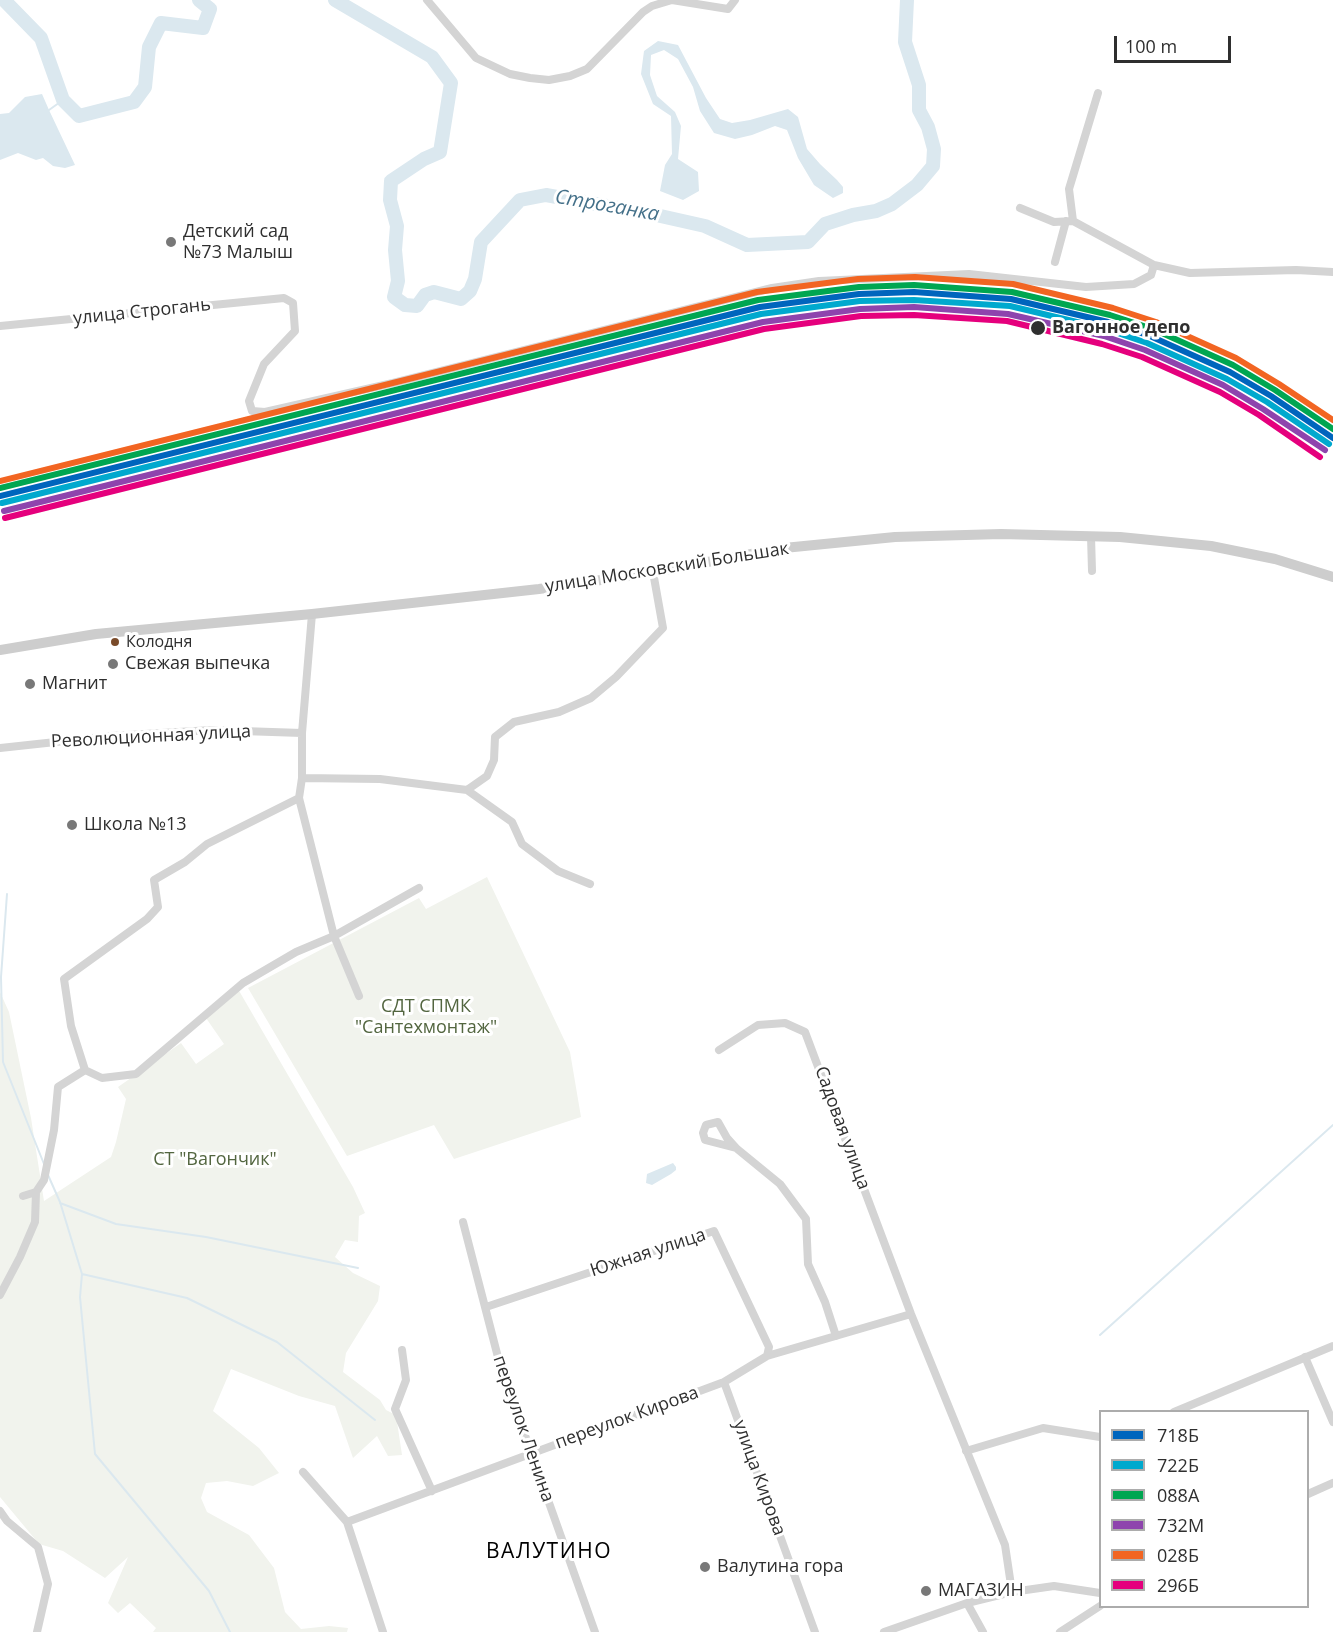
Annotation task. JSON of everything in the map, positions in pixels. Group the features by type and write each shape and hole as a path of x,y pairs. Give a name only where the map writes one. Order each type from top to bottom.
{"street":[{"path":"428,0 476,58 510,74 549,80 570,76 587,69 643,12 652,6 672,0 728,9 735,0"},
{"path":"1055,262 1069,221 1070,189 1098,93"},
{"path":"1020,208 1054,222 1069,221 1154,265 1190,273 1296,270 1333,272"},
{"name":"улица Строгань","path":"0,326 284,298 293,303 295,332 264,364 249,401 252,411 285,409 772,288 819,281 969,274 1086,287 1110,286 1134,284 1151,275 1154,265"},
{"name":"улица Московский Большак","path":"0,650 96,634 312,614 539,589 653,572 784,548 895,537 998,534 1120,537 1211,546 1275,559 1333,577"},
{"path":"1091,536 1092,571"},
{"path":"467,790 487,776 494,760 495,737 514,722 559,712 591,698 616,677 663,628 653,572"},
{"path":"312,614 299,798 334,936 359,996"},
{"name":"Революционная улица","path":"0,748 111,736 212,730 302,733"},
{"path":"302,778 380,779 467,790 512,822 522,844 558,871 590,884"},
{"path":"299,798 207,844 185,862 154,879 158,907 147,919 64,979 71,1026 85,1070 102,1078 136,1074 243,983 296,952 334,936 419,888"},
{"name":"Садовая улица","path":"719,1050 758,1025 785,1023 806,1032 911,1314 1005,1545 1012,1592"},
{"path":"0,1295 35,1222 36,1192 44,1180 54,1130 58,1087 85,1070"},
{"path":"736,1148 780,1184 806,1219 808,1264 825,1302 836,1336"},
{"path":"23,1196 36,1192"},
{"name":"переулок Ленина","path":"463,1222 500,1365 595,1632"},
{"name":"Южная улица","path":"486,1307 714,1231 769,1347"},
{"path":"724,1382 767,1356 911,1314"},
{"path":"1179,1410 1333,1346"},
{"path":"767,1356 769,1347 778,1353"},
{"path":"402,1350 406,1380 396,1409 432,1491"},
{"path":"1305,1357 1333,1422"},
{"name":"переулок Кирова","path":"347,1522 724,1382"},
{"name":"улица Кирова","path":"724,1382 815,1632"},
{"path":"966,1450 1043,1428 1099,1437"},
{"path":"303,1472 347,1522 383,1632"},
{"path":"1309,1494 1333,1483"},
{"path":"0,1511 7,1521 38,1547 48,1584 37,1632"},
{"path":"884,1632 967,1603 1012,1592 1054,1586 1099,1593"},
{"path":"967,1603 983,1632"},
{"path":"1060,1632 1099,1607"}],"green space":[{"name":"СДТ СПМК \"Сантехмонтаж\"","path":"487,877 570,1052 581,1117 454,1159 434,1125 347,1156 248,988 419,898 426,909"},
{"name":"СТ \"Вагончик\"","path":"238,989 353,1187 365,1213 359,1216 358,1242 345,1240 335,1257 353,1273 380,1286 378,1301 346,1353 343,1372 380,1400 386,1410 396,1415 402,1455 388,1456 377,1436 353,1458 335,1406 299,1396 231,1369 213,1411 259,1448 279,1473 253,1486 227,1481 206,1483 201,1498 207,1512 249,1535 274,1568 285,1612 301,1629 329,1626 348,1628 347,1632 153,1632 156,1628 130,1603 118,1613 108,1603 128,1557 105,1578 63,1551 39,1544 0,1497 0,992 9,1012 31,1118 44,1201 111,1157 126,1099 118,1087 181,1043 196,1064 224,1044 206,1018"}],"shaded area":[{"path":"658,41 678,45 706,98 720,119 732,123 788,109 798,117 807,149 843,187 843,193 833,198 814,185 798,158 787,130 775,126 735,139 714,133 700,111 693,87 678,59 664,50 651,55 650,75 657,96 675,112 681,126 678,159 698,172 699,191 683,200 660,191 665,165 672,154 671,116 653,104 641,74 644,51"},
{"path":"42,94 75,165 65,168 53,166 43,158 36,160 18,153 0,160 0,114 9,113 25,97"},
{"path":"673,1163 676,1170 671,1174 652,1185 646,1183 647,1174"}],"waterway":[{"name":"Строганка","path":"4,0 41,38 63,100 79,116 134,102 145,87 149,47 161,23 203,28 210,9 199,0"},
{"name":"Строганка","path":"335,0 432,57 451,83 440,152 424,159 391,181 390,200 397,226 395,250 398,281 394,297 405,305 417,306 425,295 434,292 461,299 470,291 475,279 481,242 520,200 546,195 656,215 705,226 747,245 808,242 825,224 853,215 876,211 892,204 917,185 933,166 934,149 928,127 919,110 919,85 905,42 907,0"},
{"path":"49,110 63,100"},
{"path":"7,894 1,977 3,1062 44,1164"},
{"path":"1100,1335 1333,1125"},
{"path":"48,1175 60,1202 82,1274 80,1297 95,1454 209,1591 230,1632"},
{"path":"60,1203 116,1224 206,1237 358,1268"},
{"path":"82,1274 187,1298 277,1342 375,1420"}],"transit line":[{"name":"028Б","path":"0,481 757,292 858,279 915,277 1013,284 1113,308 1156,322 1236,358 1333,420"},
{"name":"088А","path":"0,488 758,300 859,287 914,285 1012,292 1110,315 1153,329 1233,365 1333,429"},
{"name":"718Б","path":"0,496 760,307 859,294 914,292 1011,299 1108,322 1150,336 1230,372 1271,396 1333,438"},
{"name":"722Б","path":"2,503 761,314 860,301 914,300 1010,306 1106,329 1147,343 1227,379 1267,402 1329,444"},
{"name":"732М","path":"4,511 763,322 860,309 914,307 1008,314 1104,336 1145,350 1223,385 1325,450"},
{"name":"296Б","path":"5,518 764,329 861,316 914,315 1007,321 1102,344 1142,357 1220,392 1259,415 1320,457"}],"place":[{"name":"Детский сад №73 Малыш","path":"171,242"},
{"name":"Вагонное депо","path":"1038,328"},
{"name":"Колодня","path":"115,642"},
{"name":"Свежая выпечка","path":"113,664"},
{"name":"Магнит","path":"30,684"},
{"name":"Школа №13","path":"72,825"},
{"name":"Валутина гора","path":"705,1567"},
{"name":"МАГАЗИН","path":"926,1591"}],"district":[{"name":"ВАЛУТИНО","path":"549,1552"}]}
